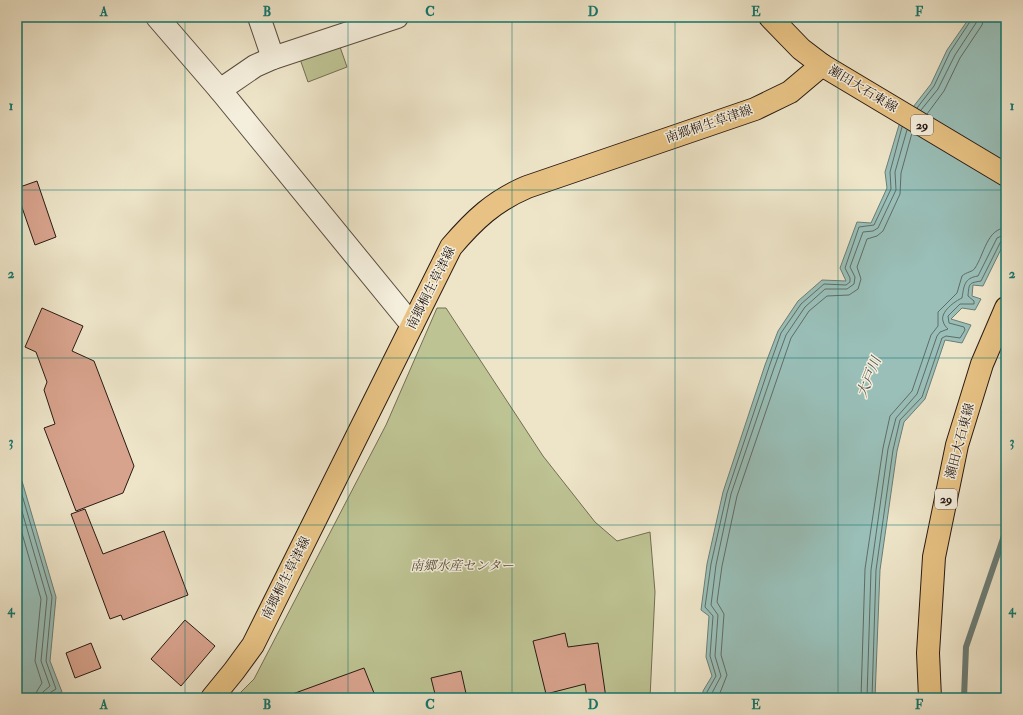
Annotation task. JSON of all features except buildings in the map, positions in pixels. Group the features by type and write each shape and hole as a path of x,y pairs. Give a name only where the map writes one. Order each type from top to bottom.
{"main road":[{"name":"瀬田大石東線","path":"770,17 801,49 830,70 1006,175"},
{"name":"南郷桐生草津線","path":"212,698 253,645 451,247 469,225 491,206 510,194 755,109 830,70"},
{"name":"瀬田大石東線","path":"930,698 928,652 934,557 957,445 982,364 1006,308"}],"street":[{"path":"157,17 220,90 412,325"},
{"path":"259,17 272,58"},
{"path":"220,90 255,66 272,58 365,22 397,17"}],"green space":[{"path":"339,44 347,67 308,82 300,59"},
{"name":"南郷水産センター","path":"437,308 446,308 543,456 595,522 617,541 650,532 655,592 650,698 238,698 241,692 254,679 386,425"}],"water":[{"name":"大戸川","path":"970,17 1006,17 1006,239 983,286 973,285 972,296 981,299 975,310 962,308 951,319 971,325 962,343 945,340 925,399 904,422 897,451 880,570 875,698 703,698 703,691 712,676 706,657 709,616 701,610 707,564 723,492 765,365 778,331 798,301 822,280 846,281 840,268 857,222 871,223 887,188 885,172 899,125 931,84 947,50"},
{"path":"22,481 56,597 50,661 62,692 46,698 17,698 17,483"}],"waterway":[{"path":"964,698 966,647 1006,530"}]}
